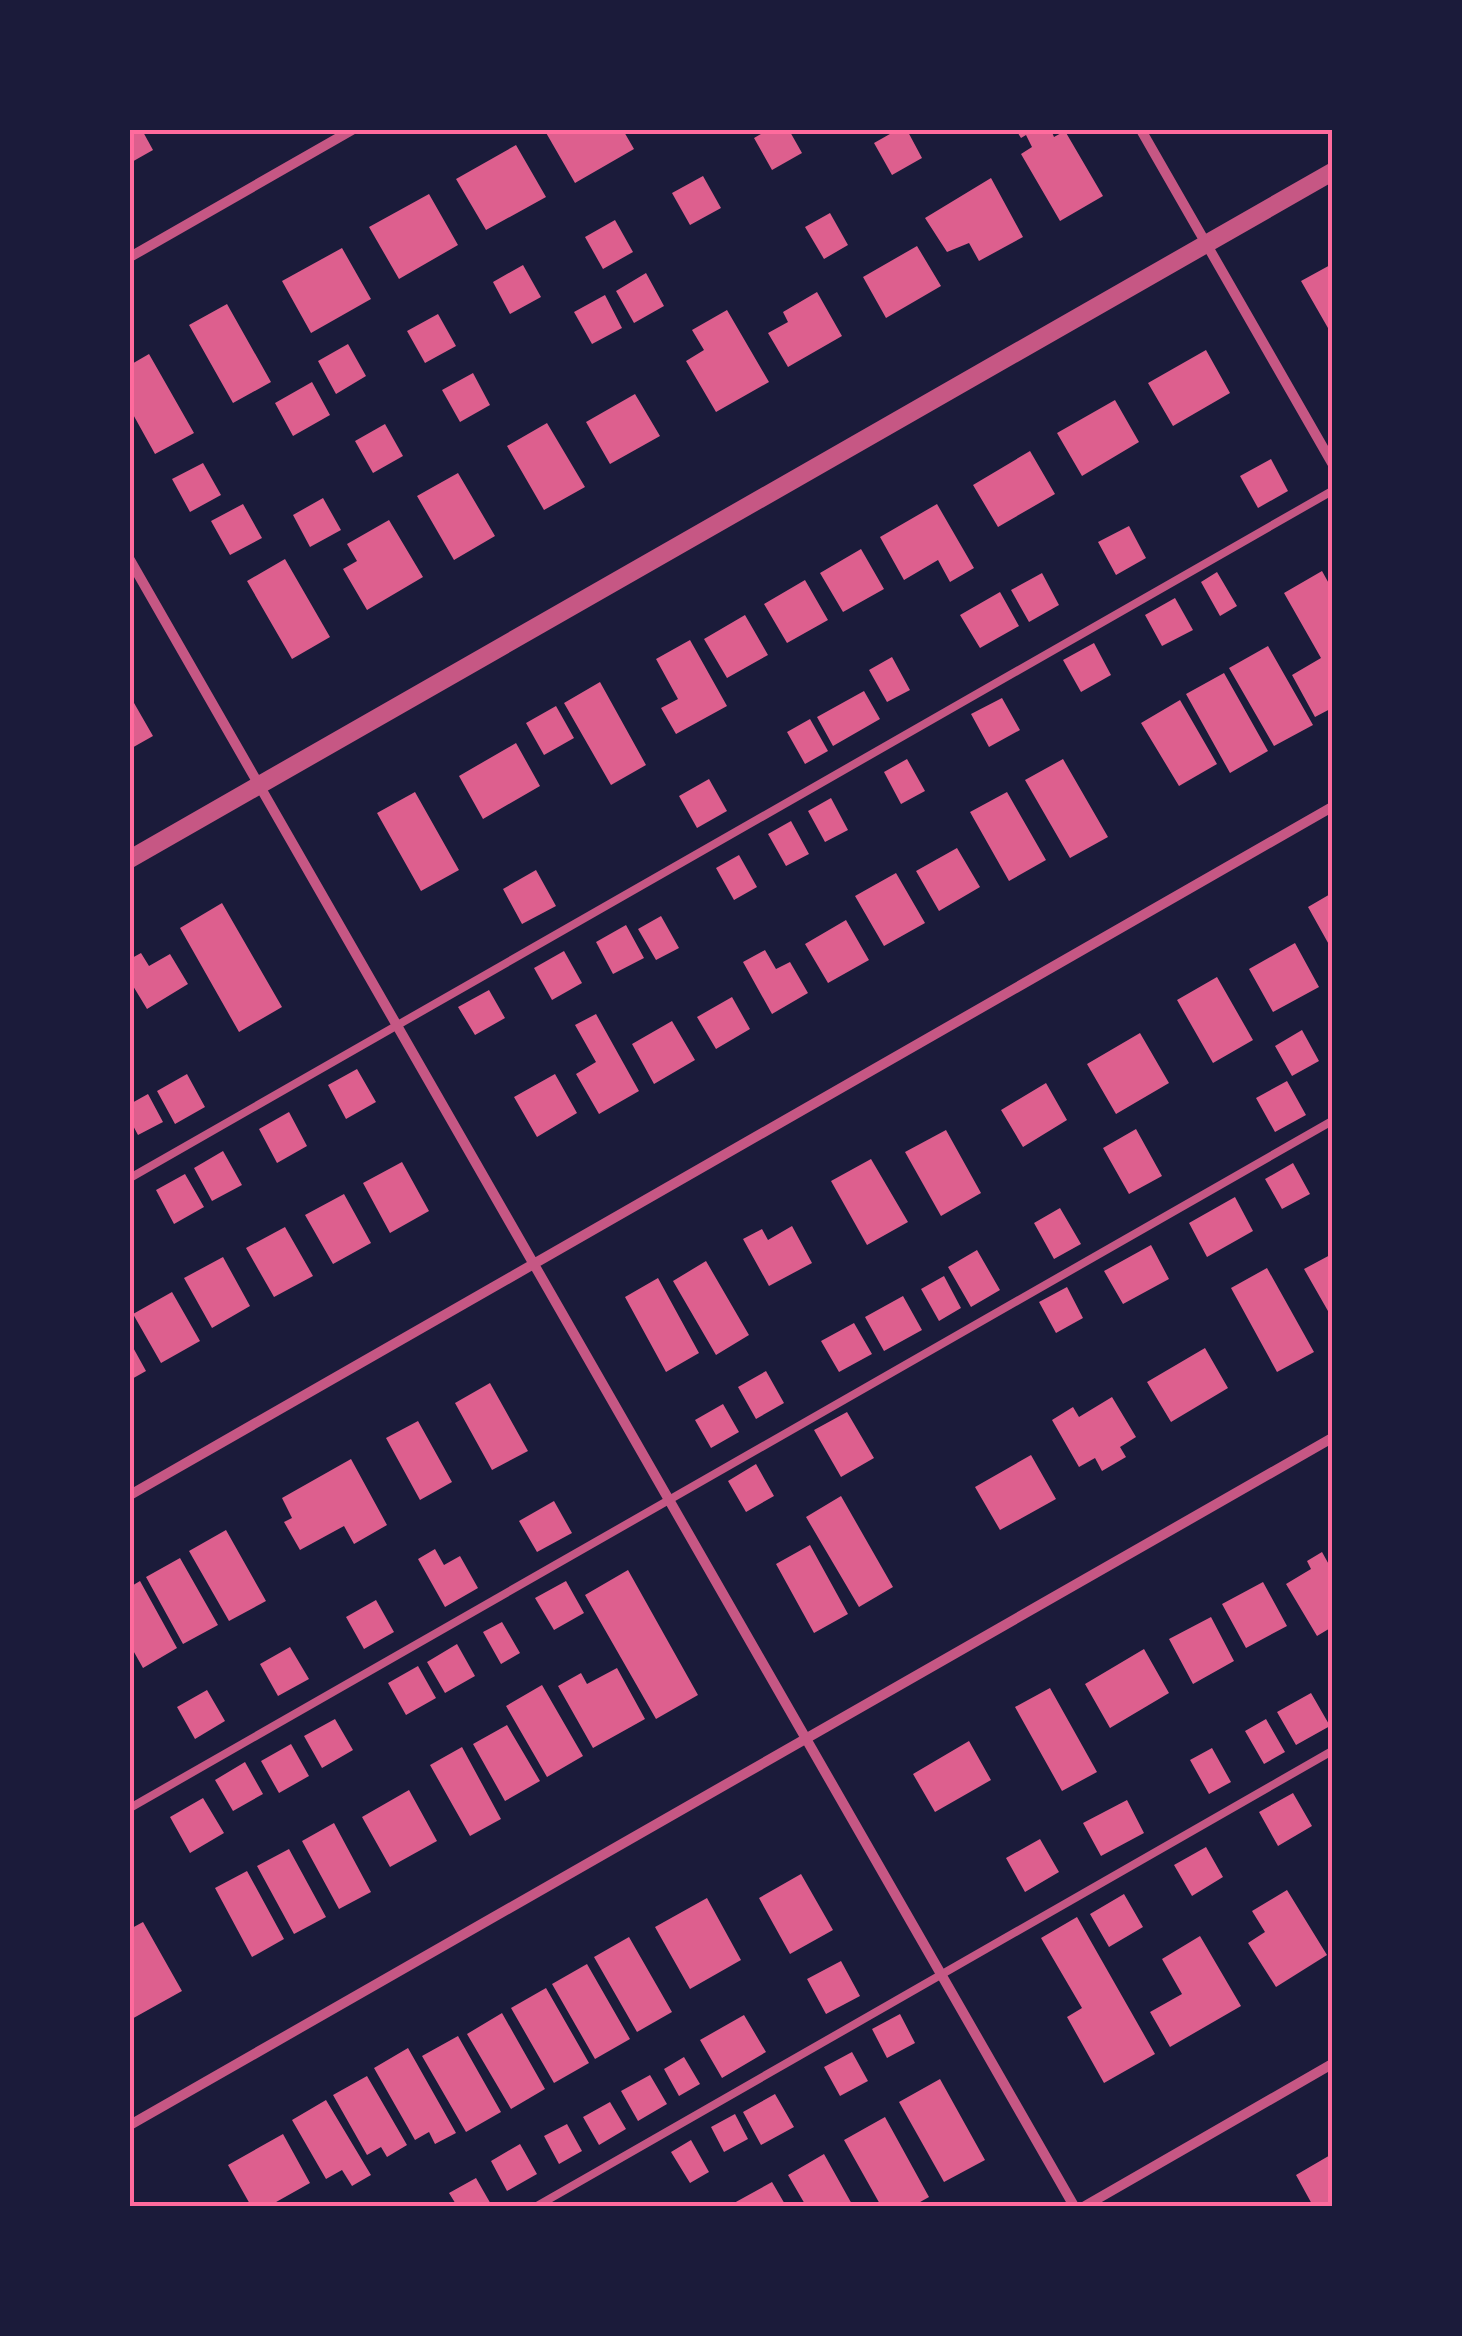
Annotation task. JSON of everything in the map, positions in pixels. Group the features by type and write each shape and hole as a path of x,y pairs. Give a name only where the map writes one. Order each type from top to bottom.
{"street":[{"path":"130,258 352,130"},
{"path":"1141,130 1332,463"},
{"path":"130,859 1332,172"},
{"path":"130,560 1074,2206"},
{"path":"130,1495 1332,807"},
{"path":"130,2125 1332,1438"},
{"path":"1085,2206 1332,2064"}],"lane":[{"path":"130,1178 1332,490"},
{"path":"130,1808 1332,1121"},
{"path":"537,2206 1332,1751"}],"building":[{"path":"130,130 142,130 153,150 130,163"},
{"path":"547,130 623,130 634,149 575,183"},
{"path":"768,130 789,130 802,153 772,170 754,138"},
{"path":"897,130 907,130 922,158 892,175 874,143"},
{"path":"1016,130 1051,130 1054,137 1065,131 1103,196 1060,221 1021,154 1032,147 1026,135 1021,138"},
{"path":"516,145 546,197 486,230 456,179"},
{"path":"703,176 721,208 690,225 672,193"},
{"path":"991,178 1023,237 979,261 969,243 947,252 925,218"},
{"path":"429,194 458,245 399,279 369,227"},
{"path":"830,213 848,245 824,259 805,227"},
{"path":"615,220 633,252 603,269 585,237"},
{"path":"917,246 941,286 886,318 863,277"},
{"path":"342,248 371,299 311,333 282,281"},
{"path":"1332,264 1332,335 1301,281"},
{"path":"523,265 541,297 510,314 493,282"},
{"path":"646,273 664,306 634,323 616,291"},
{"path":"817,292 842,336 788,367 768,333 788,322 783,312"},
{"path":"605,295 622,328 592,344 574,312"},
{"path":"227,304 271,382 233,403 189,325"},
{"path":"727,310 769,382 716,412 686,361 704,350 692,330"},
{"path":"438,314 456,346 425,363 407,331"},
{"path":"348,344 366,376 336,394 318,361"},
{"path":"1206,350 1230,393 1173,426 1148,383"},
{"path":"149,354 194,433 155,454 130,409 130,365"},
{"path":"473,373 490,405 460,422 442,390"},
{"path":"312,382 330,415 293,436 275,403"},
{"path":"635,394 660,436 610,464 586,422"},
{"path":"1115,400 1139,442 1082,476 1057,433"},
{"path":"547,423 585,487 544,510 507,446"},
{"path":"385,424 403,456 373,473 355,441"},
{"path":"1030,451 1055,494 998,527 973,485"},
{"path":"1271,459 1288,491 1258,508 1240,476"},
{"path":"203,463 221,495 190,512 172,479"},
{"path":"458,473 495,536 454,560 417,496"},
{"path":"323,498 341,530 310,547 293,515"},
{"path":"243,504 262,538 230,555 211,521"},
{"path":"937,504 974,568 950,582 938,560 904,580 880,537"},
{"path":"389,520 423,577 367,610 343,569 357,561 347,544"},
{"path":"1129,526 1146,558 1116,575 1098,542"},
{"path":"861,549 884,589 843,612 820,573"},
{"path":"285,559 330,637 292,659 247,581"},
{"path":"1322,571 1332,589 1332,708 1315,717 1292,675 1321,658 1284,593"},
{"path":"1217,572 1237,606 1220,616 1201,582"},
{"path":"1042,573 1059,605 1029,622 1011,590"},
{"path":"805,580 828,620 787,643 764,604"},
{"path":"1000,592 1019,626 980,648 960,615"},
{"path":"1175,598 1193,630 1162,646 1145,615"},
{"path":"745,615 768,655 727,678 704,639"},
{"path":"690,640 727,706 676,734 661,708 678,699 656,659"},
{"path":"1094,643 1111,675 1081,692 1063,660"},
{"path":"1268,646 1313,725 1274,746 1229,668"},
{"path":"892,657 910,690 887,702 869,670"},
{"path":"1224,673 1268,751 1230,773 1186,694"},
{"path":"600,682 646,765 611,785 564,703"},
{"path":"864,691 880,719 833,746 817,717"},
{"path":"130,696 153,736 130,749"},
{"path":"1002,698 1020,730 989,747 971,714"},
{"path":"1180,700 1217,764 1179,786 1141,723"},
{"path":"556,706 574,738 544,755 526,723"},
{"path":"810,719 828,751 805,764 787,732"},
{"path":"516,743 540,786 483,819 459,776"},
{"path":"907,759 925,791 901,804 884,772"},
{"path":"1063,759 1108,837 1070,858 1025,780"},
{"path":"709,779 727,811 697,828 679,796"},
{"path":"415,792 459,870 421,891 377,813"},
{"path":"1007,792 1046,860 1009,881 970,812"},
{"path":"831,798 848,830 825,842 808,811"},
{"path":"791,821 809,854 786,866 768,834"},
{"path":"957,848 980,887 939,911 916,871"},
{"path":"739,855 757,887 734,900 716,868"},
{"path":"536,870 556,906 522,924 503,889"},
{"path":"896,873 925,923 884,946 855,896"},
{"path":"1332,893 1332,950 1308,907"},
{"path":"222,903 282,1007 239,1032 180,928"},
{"path":"661,916 679,948 656,960 638,929"},
{"path":"846,920 869,960 828,983 805,944"},
{"path":"626,925 644,958 613,974 596,942"},
{"path":"1295,943 1319,987 1273,1012 1249,969"},
{"path":"765,950 776,969 790,962 808,993 772,1014 743,962"},
{"path":"564,951 582,983 552,1000 534,968"},
{"path":"141,953 149,966 170,954 188,984 147,1009 130,981 130,959"},
{"path":"1217,977 1253,1040 1213,1063 1177,1000"},
{"path":"489,990 505,1018 475,1035 458,1007"},
{"path":"732,997 750,1029 716,1049 697,1017"},
{"path":"596,1014 639,1091 599,1114 576,1074 596,1062 575,1025"},
{"path":"672,1021 695,1060 654,1084 632,1044"},
{"path":"1302,1030 1319,1061 1292,1076 1275,1046"},
{"path":"1140,1033 1169,1083 1116,1114 1087,1064"},
{"path":"357,1069 376,1102 346,1119 328,1085"},
{"path":"187,1074 205,1107 175,1124 157,1091"},
{"path":"555,1074 577,1113 537,1137 514,1097"},
{"path":"1287,1081 1306,1115 1275,1132 1256,1098"},
{"path":"1046,1083 1067,1120 1023,1147 1001,1110"},
{"path":"148,1094 163,1122 138,1135 130,1120 130,1104"},
{"path":"289,1112 307,1146 277,1163 259,1129"},
{"path":"1136,1129 1162,1176 1129,1194 1103,1148"},
{"path":"946,1130 981,1193 941,1216 905,1152"},
{"path":"223,1151 242,1185 212,1201 194,1168"},
{"path":"871,1159 908,1222 867,1245 831,1181"},
{"path":"402,1162 429,1211 390,1233 363,1183"},
{"path":"1293,1163 1310,1194 1282,1209 1265,1179"},
{"path":"185,1174 204,1207 174,1224 156,1190"},
{"path":"344,1194 371,1243 333,1264 305,1215"},
{"path":"1235,1197 1253,1231 1207,1257 1189,1223"},
{"path":"1060,1208 1081,1244 1054,1259 1034,1223"},
{"path":"792,1226 812,1263 769,1286 743,1239 762,1229 768,1240"},
{"path":"285,1227 313,1276 274,1297 246,1248"},
{"path":"1151,1245 1169,1279 1123,1304 1104,1271"},
{"path":"977,1250 1000,1290 971,1307 948,1267"},
{"path":"1332,1254 1332,1318 1304,1269"},
{"path":"223,1257 250,1306 212,1328 184,1278"},
{"path":"706,1261 749,1335 716,1355 673,1281"},
{"path":"1267,1268 1314,1352 1277,1372 1231,1288"},
{"path":"944,1276 961,1308 939,1321 921,1289"},
{"path":"658,1278 699,1353 666,1372 625,1297"},
{"path":"1067,1287 1083,1318 1056,1333 1039,1302"},
{"path":"172,1292 200,1341 161,1363 133,1314"},
{"path":"903,1296 922,1330 884,1351 865,1317"},
{"path":"854,1323 872,1354 839,1372 821,1341"},
{"path":"130,1342 146,1371 130,1380"},
{"path":"1205,1348 1228,1388 1171,1422 1147,1382"},
{"path":"766,1371 784,1403 756,1419 738,1387"},
{"path":"490,1383 528,1451 492,1470 455,1403"},
{"path":"1112,1397 1136,1437 1120,1447 1126,1457 1102,1471 1095,1458 1079,1467 1052,1420 1073,1407 1079,1417"},
{"path":"723,1404 739,1432 711,1448 695,1420"},
{"path":"847,1412 874,1458 841,1477 814,1430"},
{"path":"418,1421 452,1482 420,1500 386,1438"},
{"path":"1031,1455 1056,1499 1000,1530 975,1487"},
{"path":"351,1459 387,1525 354,1544 344,1526 300,1550 284,1522 292,1518 282,1498"},
{"path":"756,1464 774,1496 746,1512 728,1481"},
{"path":"841,1496 893,1587 859,1607 806,1517"},
{"path":"554,1501 572,1533 537,1552 519,1521"},
{"path":"226,1530 266,1601 229,1621 189,1551"},
{"path":"810,1545 848,1614 814,1633 776,1564"},
{"path":"435,1549 444,1565 460,1556 478,1588 445,1607 418,1559"},
{"path":"1322,1552 1332,1570 1332,1627 1317,1636 1286,1584 1311,1569 1307,1561"},
{"path":"180,1558 218,1625 183,1644 146,1577"},
{"path":"628,1570 698,1695 656,1719 585,1595"},
{"path":"140,1581 177,1648 143,1668 130,1645 130,1587"},
{"path":"566,1581 584,1613 554,1630 535,1598"},
{"path":"1263,1582 1287,1626 1246,1648 1222,1604"},
{"path":"376,1600 394,1632 364,1649 346,1617"},
{"path":"1211,1617 1234,1661 1193,1684 1169,1639"},
{"path":"502,1622 520,1653 501,1664 483,1632"},
{"path":"457,1644 475,1676 445,1693 427,1662"},
{"path":"290,1647 309,1679 278,1696 260,1664"},
{"path":"1144,1649 1169,1693 1110,1728 1085,1684"},
{"path":"418,1666 436,1698 406,1715 388,1683"},
{"path":"617,1668 645,1719 593,1748 558,1686 581,1673 587,1684"},
{"path":"542,1685 583,1756 547,1777 506,1706"},
{"path":"1050,1688 1097,1772 1062,1791 1015,1707"},
{"path":"207,1690 225,1721 195,1739 177,1707"},
{"path":"1311,1693 1330,1726 1296,1745 1277,1712"},
{"path":"335,1719 353,1750 322,1768 304,1736"},
{"path":"1266,1719 1285,1752 1264,1764 1245,1731"},
{"path":"507,1725 540,1781 505,1801 473,1744"},
{"path":"969,1741 991,1780 935,1812 913,1774"},
{"path":"291,1744 309,1776 279,1793 261,1761"},
{"path":"462,1747 501,1819 470,1836 430,1765"},
{"path":"1212,1748 1231,1782 1209,1794 1190,1760"},
{"path":"245,1762 263,1794 233,1811 215,1780"},
{"path":"409,1790 437,1841 390,1867 362,1817"},
{"path":"1293,1793 1312,1826 1278,1846 1259,1812"},
{"path":"203,1798 224,1833 190,1853 170,1817"},
{"path":"1127,1800 1144,1833 1101,1856 1083,1823"},
{"path":"334,1823 371,1892 339,1909 302,1841"},
{"path":"1040,1839 1059,1872 1025,1892 1006,1858"},
{"path":"1206,1847 1223,1877 1192,1896 1174,1865"},
{"path":"289,1849 326,1917 294,1934 257,1866"},
{"path":"247,1871 284,1939 252,1957 215,1888"},
{"path":"801,1874 833,1930 790,1954 759,1898"},
{"path":"1287,1890 1327,1955 1276,1987 1248,1943 1265,1932 1252,1911"},
{"path":"1124,1894 1143,1927 1109,1947 1090,1914"},
{"path":"707,1898 741,1960 690,1989 655,1927"},
{"path":"1077,1917 1155,2054 1104,2083 1067,2017 1082,2008 1041,1938"},
{"path":"143,1922 182,1991 130,2020 130,1929"},
{"path":"1200,1936 1241,2006 1170,2047 1150,2012 1182,1994 1162,1959"},
{"path":"629,1937 672,2012 637,2032 594,1957"},
{"path":"841,1961 860,1996 826,2014 807,1979"},
{"path":"587,1964 630,2039 595,2059 552,1984"},
{"path":"546,1988 589,2063 554,2083 511,2008"},
{"path":"502,2013 545,2089 511,2109 467,2034"},
{"path":"900,2014 915,2043 887,2058 872,2029"},
{"path":"744,2015 766,2052 722,2078 700,2040"},
{"path":"458,2036 501,2112 466,2132 422,2056"},
{"path":"408,2048 456,2133 435,2144 429,2132 415,2140 374,2068"},
{"path":"852,2052 868,2081 840,2096 824,2067"},
{"path":"684,2057 700,2084 679,2096 664,2069"},
{"path":"650,2075 667,2104 638,2121 621,2091"},
{"path":"367,2076 407,2145 387,2157 381,2147 367,2155 333,2095"},
{"path":"940,2079 985,2160 944,2182 899,2102"},
{"path":"775,2094 794,2127 761,2145 743,2112"},
{"path":"326,2100 371,2175 352,2186 342,2170 326,2179 292,2120"},
{"path":"610,2102 626,2129 599,2145 583,2117"},
{"path":"735,2114 748,2139 724,2152 711,2127"},
{"path":"885,2117 929,2197 913,2206 881,2206 844,2140"},
{"path":"567,2124 582,2151 559,2164 544,2136"},
{"path":"283,2134 310,2183 269,2206 251,2206 228,2165"},
{"path":"691,2140 709,2172 690,2183 671,2152"},
{"path":"520,2144 537,2174 507,2191 491,2161"},
{"path":"824,2154 853,2206 806,2206 788,2175"},
{"path":"1332,2154 1332,2206 1313,2206 1296,2175"},
{"path":"476,2178 492,2206 457,2206 449,2193"},
{"path":"772,2182 786,2206 734,2203"}]}
